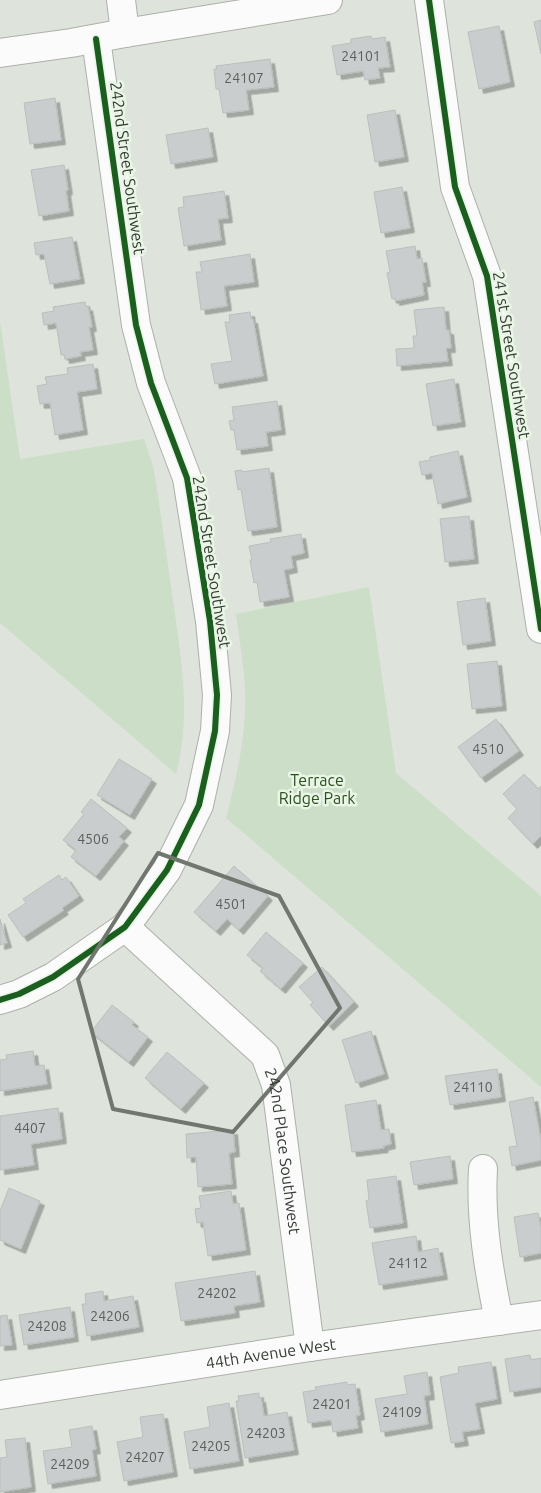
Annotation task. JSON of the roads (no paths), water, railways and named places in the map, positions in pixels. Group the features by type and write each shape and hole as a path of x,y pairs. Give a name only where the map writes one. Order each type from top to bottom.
{"street":[{"path":"121,0 125,32"},
{"path":"0,53 328,0"},
{"name":"241st Street Southwest","path":"429,0 455,187 487,276 541,629"},
{"name":"242nd Street Southwest","path":"0,1000 19,994 53,976 125,927 167,870 199,805 215,731 217,695 210,621 187,478 151,383 136,325 96,39"},
{"name":"242nd Place Southwest","path":"125,927 265,1055 276,1085 310,1347"},
{"path":"482,1169 485,1245 499,1321"},
{"name":"44th Avenue West","path":"0,1395 310,1347 541,1315"}],"park label":[{"name":"Terrace Ridge Park","path":"317,789"}]}
